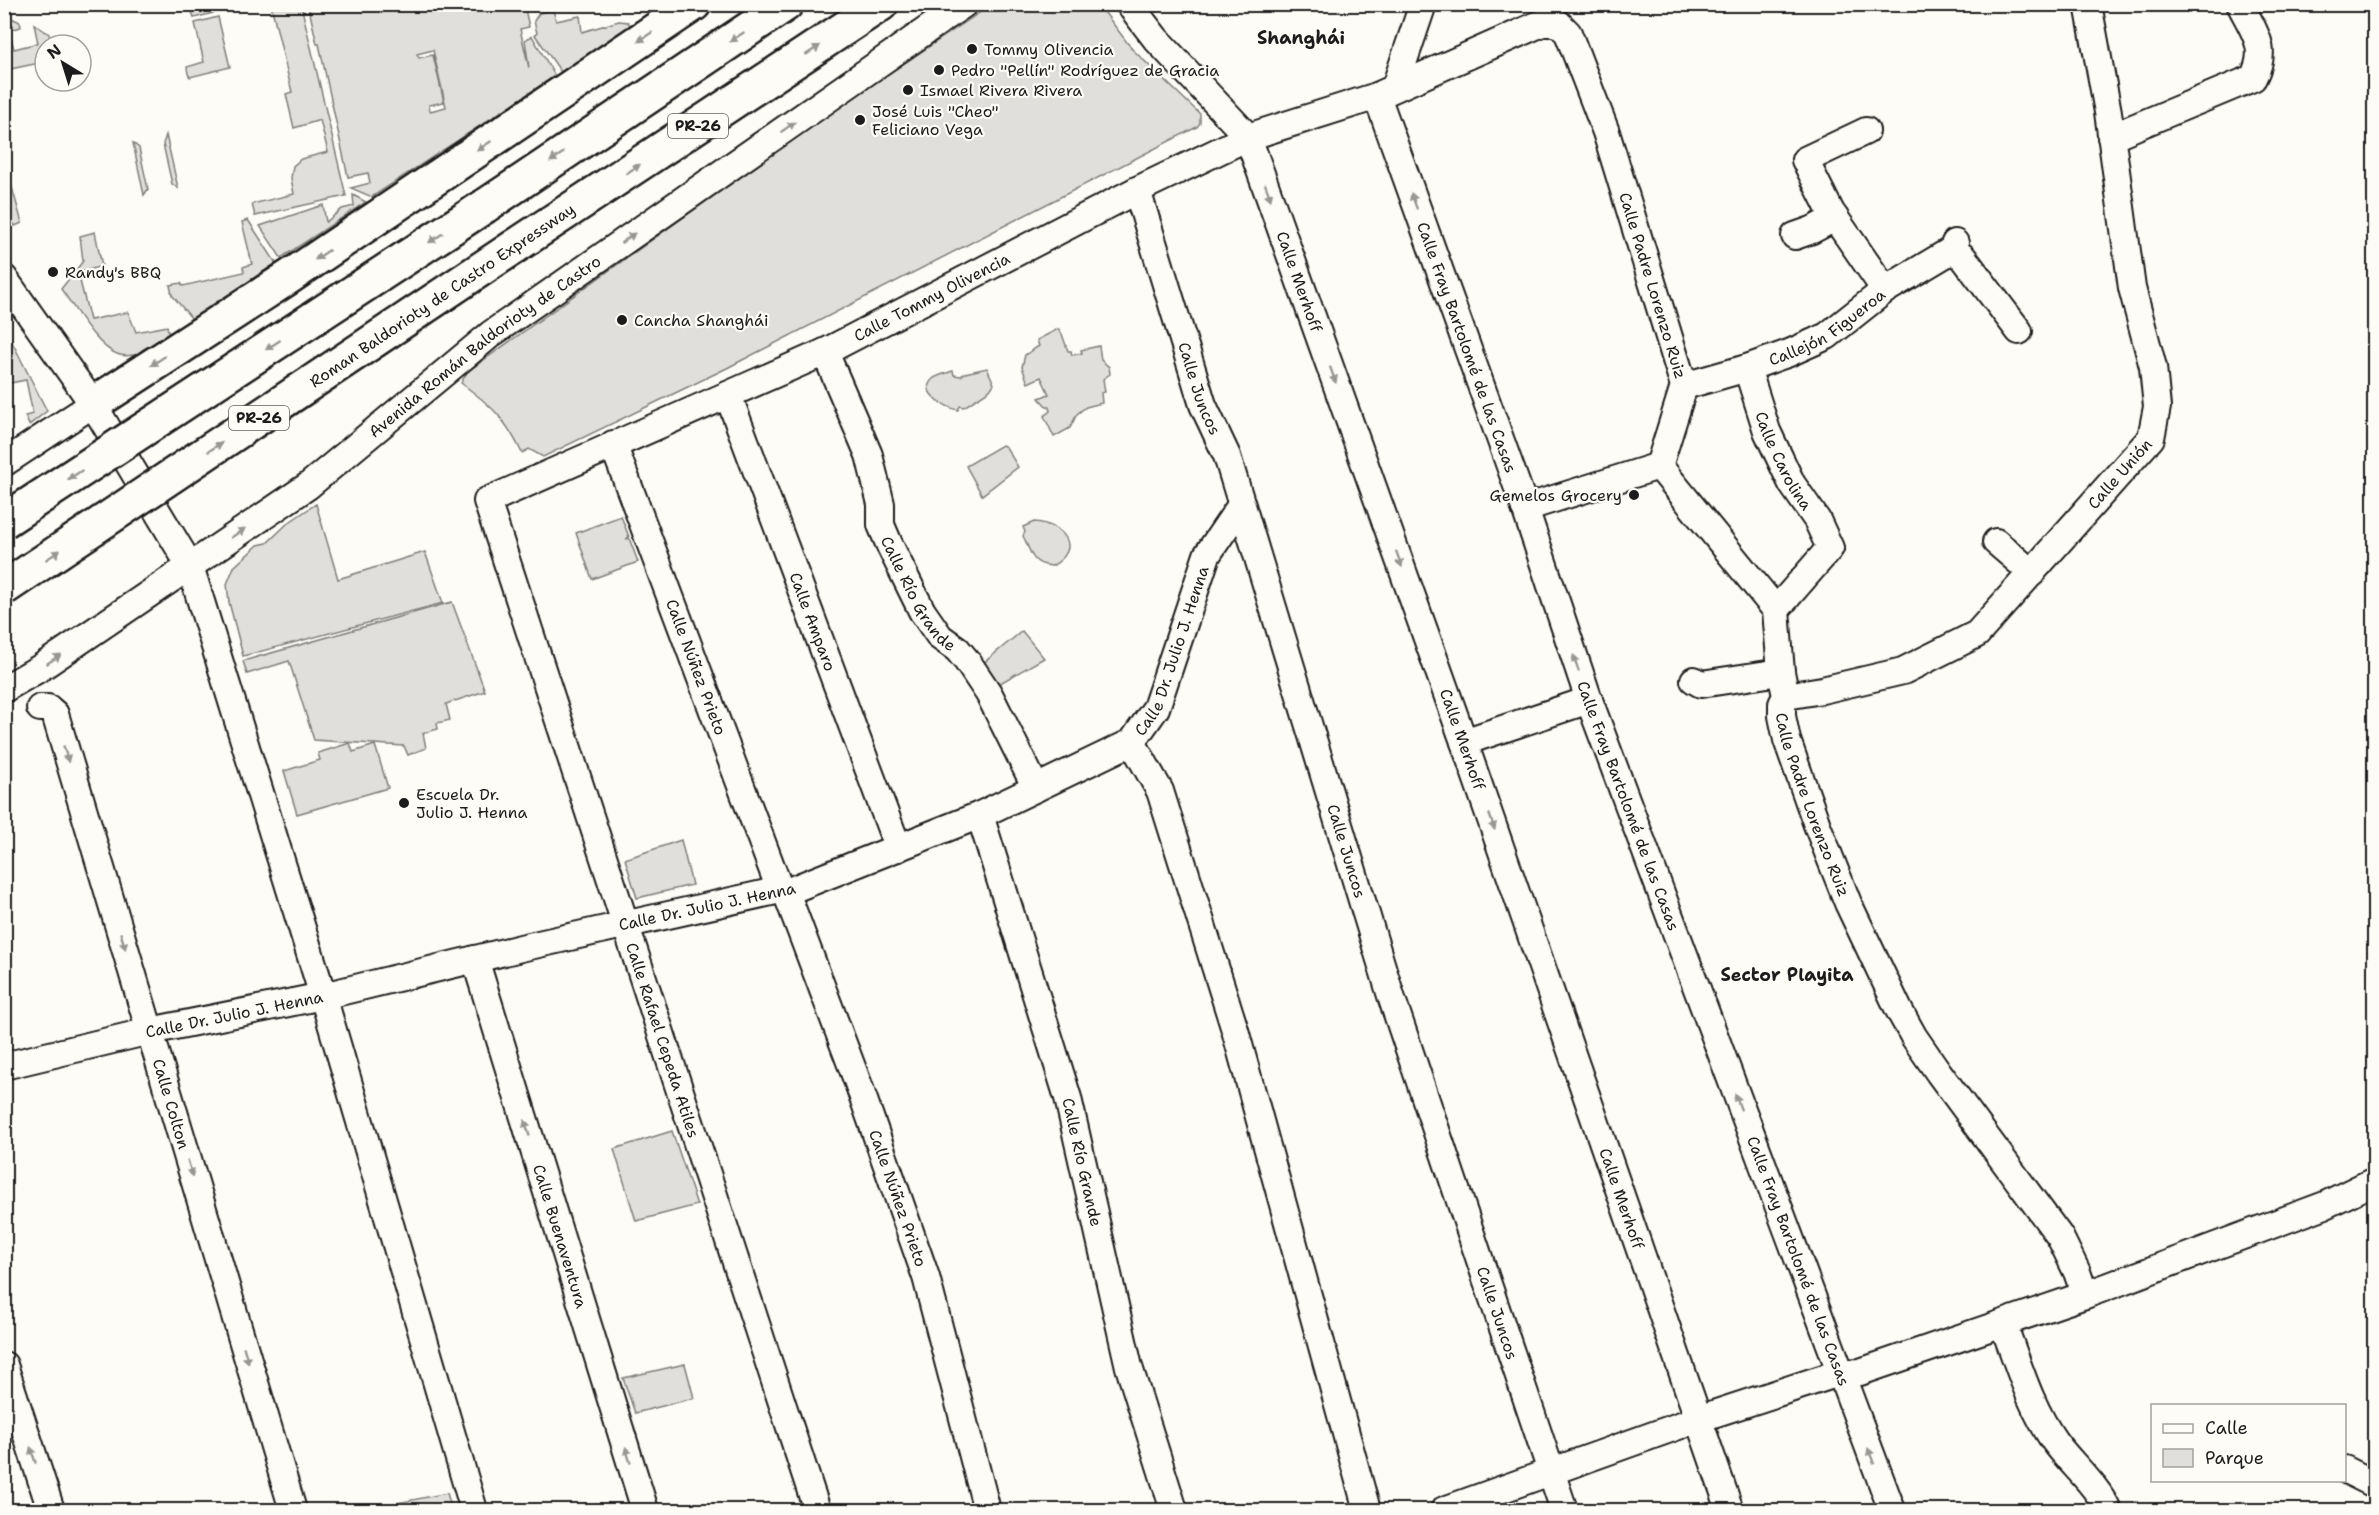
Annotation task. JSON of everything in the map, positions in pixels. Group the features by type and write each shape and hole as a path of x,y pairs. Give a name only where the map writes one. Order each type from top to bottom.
{"highway":[{"path":"93,404 289,277 694,4"},
{"path":"4,521 485,206 786,4"},
{"name":"Roman Baldorioty de Castro Expressway","path":"4,588 881,4"}],"street":[{"name":"Avenida Román Baldorioty de Castro","path":"4,689 40,668 308,486 491,334 964,4"},
{"name":"Calle Merhoff","path":"1130,4 1156,39 1248,137 1464,742 1730,1510"},
{"path":"1386,92 1423,4"},
{"name":"Calle Unión","path":"1694,680 1701,684 1783,684 1822,690 1903,671 1966,640 1977,634 2151,438 2157,407 2152,367 2132,288 2111,137 2088,4"},
{"path":"2111,137 2253,78 2260,64 2261,47 2240,4"},
{"name":"Calle Padre Lorenzo Ruiz","path":"1386,92 1542,22 1558,23 1568,33 1606,132 1684,386 1659,466"},
{"name":"Calle Tommy Olivencia","path":"487,501 825,352 1137,190 1248,137 1386,92"},
{"name":"Calle Fray Bartolomé de las Casas","path":"1386,92 1588,700 1892,1510"},
{"path":"1866,131 1805,160 1835,218 1885,290"},
{"name":"Calle Juncos","path":"1137,190 1203,405 1227,456 1240,505 1391,996 1564,1510"},
{"path":"1795,236 1835,218"},
{"name":"Callejón Figueroa","path":"1684,386 1747,368 1827,336 1885,290 1954,247 2019,331"},
{"path":"4,278 93,404 190,566 323,996 474,1510"},
{"name":"Calle Río Grande","path":"825,352 869,455 881,504 881,525 890,546 922,611 940,637 957,649 967,661 989,694 1036,788"},
{"name":"Calle Carolina","path":"1747,368 1767,431 1792,484 1817,520 1830,548 1776,610"},
{"name":"Calle Amparo","path":"728,395 898,848"},
{"path":"4,463 93,404"},
{"name":"Calle Núñez Prieto","path":"613,444 858,1083 926,1277 987,1510"},
{"path":"1525,508 1659,466 1776,610"},
{"name":"Calle Rafael Cepeda Atiles","path":"487,501 817,1510"},
{"name":"Calle Dr. Julio J. Henna","path":"4,1066 150,1031 323,996 626,924 783,891 980,815 1132,742 1156,708 1207,555 1240,505"},
{"path":"1996,542 2032,573"},
{"name":"Calle Padre Lorenzo Ruiz","path":"1776,610 1783,684 1782,716 1787,740 1809,804 1848,903 1884,982 1914,1037 2060,1237 2077,1272 2085,1296"},
{"path":"1464,742 1588,700"},
{"name":"Calle Colton","path":"40,708 48,708 55,714 292,1510"},
{"path":"1132,742 1160,791 1235,1030 1367,1510"},
{"name":"Calle Río Grande","path":"980,815 1068,1098 1129,1366 1174,1510"},
{"name":"Calle Buenaventura","path":"476,959 645,1510"},
{"path":"1444,1510 1698,1419 1839,1373 1860,1372 2085,1296 2325,1205 2374,1181"},
{"path":"2003,1324 2037,1411 2055,1442 2102,1497 2108,1510"},
{"path":"4,1365 51,1510"},
{"path":"2346,1470 2374,1484"}],"green space":[{"path":"190,5 216,5 217,12 194,18"},
{"path":"271,5 301,5 346,196 255,216 252,204 294,194 291,178 293,166 301,159 328,152 320,120 294,128 286,94 292,92"},
{"path":"308,5 524,5 529,27 520,29 529,68 525,40 532,36 555,76 372,197 351,188 370,183 368,173 348,177 319,44 317,44","holes":["433,50 446,107 430,111 429,105 444,102 433,55 419,58 417,54"]},
{"path":"991,5 1099,5 1132,49 1200,114 1200,123 1197,127 727,368 543,457 529,449 522,453 497,414 461,383 467,372 814,124"},
{"path":"553,10 556,21 580,16 582,32 619,21 628,22 632,28 629,27 561,72 535,35 537,33 534,21 539,13"},
{"path":"5,15 20,22 21,27 9,30 14,49 33,44 33,64 10,69 5,44"},
{"path":"218,17 230,67 190,77 187,67 204,62 195,23"},
{"path":"34,24 48,33 36,33"},
{"path":"166,135 178,188 172,184 163,144"},
{"path":"133,143 139,148 148,189 144,195"},
{"path":"8,173 22,223 15,226 5,211 5,174"},
{"path":"353,195 366,202 281,258 260,226 323,205 326,222 342,209 354,206"},
{"path":"248,220 276,263 192,319 172,295 170,285 181,283 183,286 244,272 243,267 252,264 242,222"},
{"path":"95,232 102,266 78,273 90,320 128,312 136,332 167,326 169,335 142,350 141,355 123,356 109,350 79,316 61,289 83,261 80,236"},
{"path":"5,328 47,411 29,425 25,416 33,414 26,380 5,384"},
{"path":"1058,329 1072,355 1082,353 1081,350 1099,346 1101,360 1109,367 1110,374 1103,379 1105,392 1101,393 1102,403 1086,407 1077,414 1070,428 1054,437 1044,416 1050,411 1049,407 1039,398 1049,394 1041,377 1028,383 1022,367 1025,355 1039,346 1037,340"},
{"path":"987,368 994,384 990,390 964,407 960,406 958,410 941,403 931,394 929,383 934,378 953,371 954,375 961,376"},
{"path":"1002,445 1006,447 1018,467 982,495 966,466"},
{"path":"316,504 338,579 425,552 443,603 243,656 229,602 227,584 234,567 258,545 267,543 288,523"},
{"path":"621,516 629,537 626,539 629,538 638,562 592,579 576,533"},
{"path":"1034,522 1054,527 1066,538 1067,552 1052,566 1036,560 1023,536 1025,532 1023,527"},
{"path":"452,602 485,691 446,704 450,720 437,723 438,729 423,733 426,748 408,755 404,746 314,740 289,661 247,674 243,661"},
{"path":"1022,631 1044,658 995,686 981,665"},
{"path":"350,743 353,752 375,745 388,788 297,814 284,771 320,760 318,753"},
{"path":"681,840 692,885 637,898 625,859"},
{"path":"672,1131 697,1205 636,1221 614,1149"},
{"path":"685,1364 694,1398 635,1413 623,1378"},
{"path":"447,1493 452,1510 389,1510 387,1505"}],"place":[{"name":"Tommy Olivencia","path":"972,49"},
{"name":"Pedro \"Pellín\" Rodríguez de Gracia","path":"939,70"},
{"name":"Ismael Rivera Rivera","path":"908,90"},
{"name":"José Luis \"Cheo\" Feliciano Vega","path":"860,120"},
{"name":"Randy's BBQ","path":"53,272"},
{"name":"Cancha Shanghái","path":"622,320"},
{"name":"Gemelos Grocery","path":"1634,495"},
{"name":"Escuela Dr. Julio J. Henna","path":"404,803"}],"district":[{"name":"Shanghái","path":"1301,38"},
{"name":"Sector Playita","path":"1787,975"}]}
